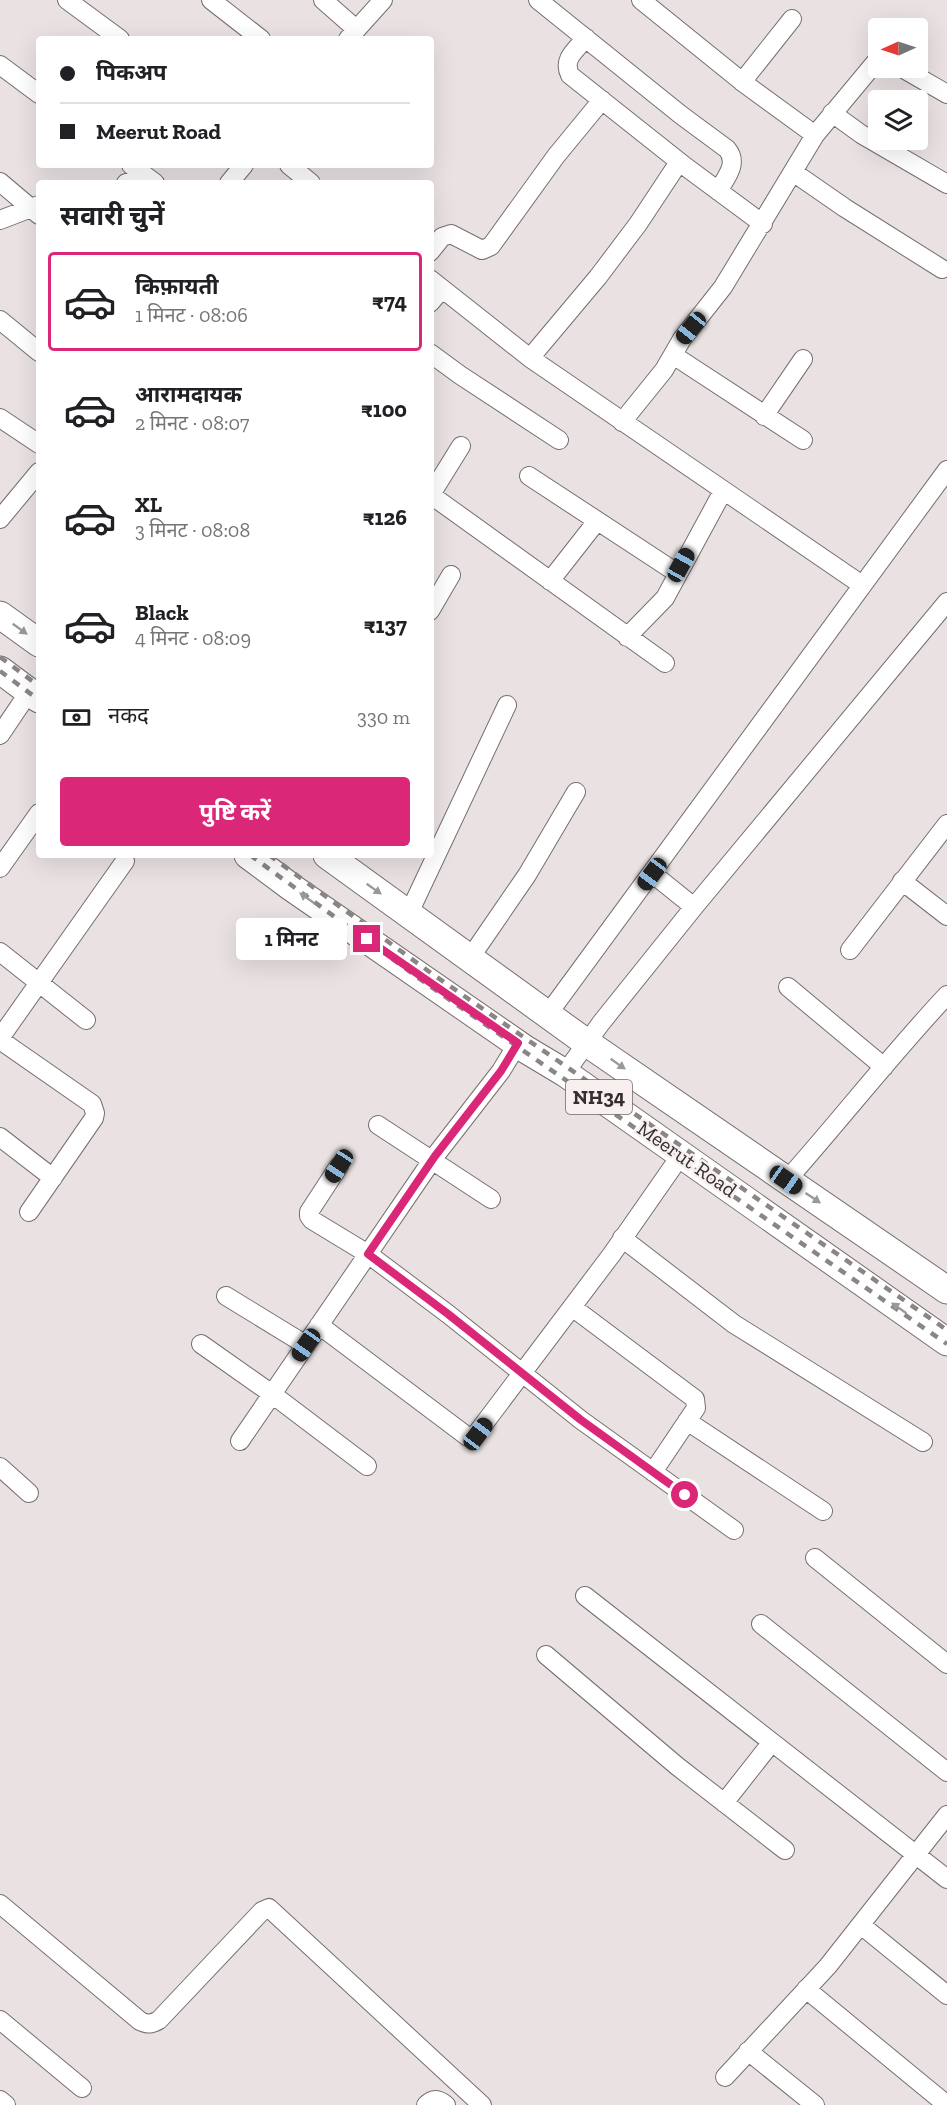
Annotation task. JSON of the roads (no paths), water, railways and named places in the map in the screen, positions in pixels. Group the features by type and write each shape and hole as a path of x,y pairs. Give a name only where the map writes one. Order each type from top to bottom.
{"highway":[{"path":"0,615 36,641"},
{"path":"0,670 34,695"},
{"name":"Meerut Road","path":"252,858 518,1043 565,1073 947,1341"},
{"name":"Meerut Road","path":"334,858 587,1043 947,1290"}],"street":[{"path":"67,0 116,36"},
{"path":"211,0 257,36"},
{"path":"323,0 352,34 383,0"},
{"path":"538,0 730,153 732,168 718,191"},
{"path":"641,0 742,82 815,135"},
{"path":"742,82 792,19"},
{"path":"586,38 569,57 567,68 570,75 763,224"},
{"path":"0,65 36,92"},
{"path":"622,422 664,370 682,339 723,287 815,135 868,71"},
{"path":"919,78 947,94"},
{"path":"434,247 442,237 451,234 482,250 491,246 550,165 602,100"},
{"path":"832,113 861,134 947,184"},
{"path":"530,358 598,277 680,162"},
{"path":"135,168 152,180"},
{"path":"232,180 242,168"},
{"path":"294,168 308,180"},
{"path":"793,172 942,269"},
{"path":"0,182 36,209"},
{"path":"0,219 36,209"},
{"path":"434,290 622,422 862,585"},
{"path":"0,320 36,350"},
{"path":"673,355 802,440"},
{"path":"434,356 559,440"},
{"path":"764,416 803,359"},
{"path":"0,418 36,442"},
{"path":"434,491 461,446"},
{"path":"548,1014 947,470"},
{"path":"1,516 36,475"},
{"path":"529,476 677,573"},
{"path":"627,637 665,598 723,491"},
{"path":"434,498 665,663"},
{"path":"550,581 597,521"},
{"path":"434,604 451,575"},
{"path":"565,1073 694,907 947,602"},
{"path":"0,735 34,695"},
{"path":"409,913 507,705"},
{"path":"470,958 527,875 576,792"},
{"path":"0,868 36,817"},
{"path":"850,950 947,824"},
{"path":"29,1212 94,1118 94,1108 92,1104 0,1039 126,861"},
{"path":"652,874 694,907"},
{"path":"902,881 947,916"},
{"path":"0,952 86,1020"},
{"path":"788,987 884,1067"},
{"path":"786,1180 947,995"},
{"path":"240,1441 431,1161 501,1071 518,1043"},
{"path":"378,1125 491,1199"},
{"path":"0,1137 53,1178"},
{"path":"319,1325 468,1437 474,1437 572,1307 681,1155"},
{"path":"339,1166 309,1212 312,1220 368,1254 581,1420 734,1530"},
{"path":"622,1238 734,1324 924,1443"},
{"path":"226,1296 306,1345"},
{"path":"572,1307 695,1399 696,1408 653,1472"},
{"path":"201,1344 367,1466"},
{"path":"687,1421 823,1511"},
{"path":"0,1467 29,1493"},
{"path":"815,1558 947,1664"},
{"path":"585,1596 947,1879"},
{"path":"761,1624 947,1772"},
{"path":"546,1655 677,1766 785,1850"},
{"path":"724,1803 772,1742"},
{"path":"725,2077 861,1925 947,1815"},
{"path":"0,1904 133,2015 147,2024 153,2024 159,2020 262,1911 269,1908 482,2105"},
{"path":"861,1925 947,1995"},
{"path":"806,1989 947,2105"},
{"path":"0,2020 82,2088"},
{"path":"748,2051 815,2105"},
{"path":"0,2100 6,2105"},
{"path":"426,2105 433,2100 446,2105"}],"railway":[{"path":"0,657 36,684"},
{"path":"0,671 36,698"},
{"path":"254,858 424,982 947,1344"},
{"path":"273,858 431,973 947,1330"}]}
